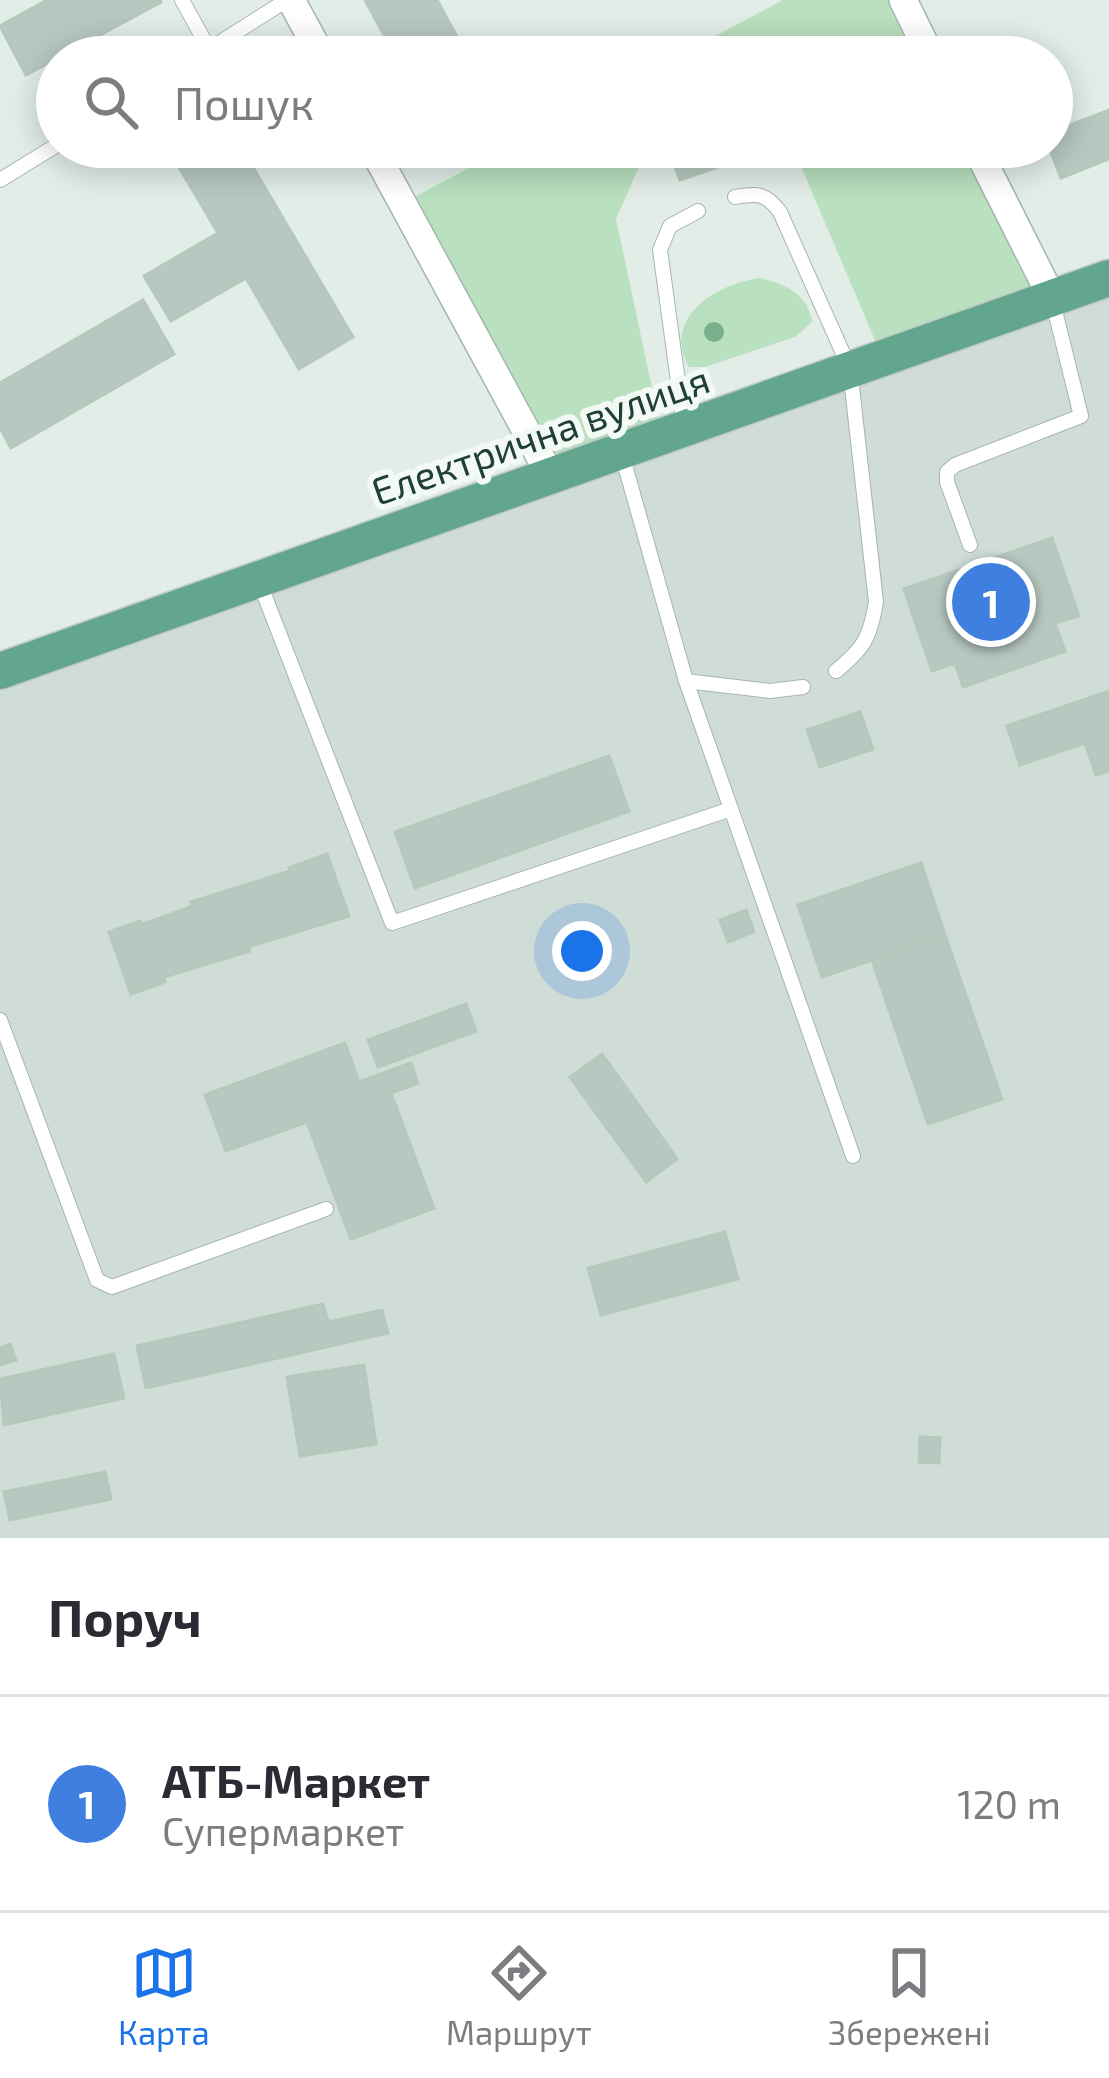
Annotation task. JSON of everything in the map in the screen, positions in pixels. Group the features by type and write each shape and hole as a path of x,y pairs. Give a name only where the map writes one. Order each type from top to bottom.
{"main road":[{"name":"Електрична вулиця","path":"0,671 1109,278"}],"street":[{"path":"289,0 310,36"},
{"path":"903,0 921,36"},
{"path":"383,168 550,475"},
{"path":"987,168 1052,298"}],"lane":[{"path":"182,0 196,36"},
{"path":"231,36 289,0"},
{"path":"0,180 36,158"},
{"path":"735,197 758,193 780,212 850,369 876,602 871,633 836,671"},
{"path":"685,429 660,250 670,226 698,211"},
{"path":"970,544 947,472 1081,416 1052,298"},
{"path":"620,449 686,681 854,1156"},
{"path":"258,579 392,923 731,809"},
{"path":"686,681 770,691 802,687"},
{"path":"0,1020 97,1280 103,1285 112,1287 326,1208"}],"shaded area":[{"path":"1109,278 1109,1538 0,1538 0,671"}],"green space":[{"path":"783,0 903,0 921,36 715,36"},
{"path":"469,168 639,168 616,219 662,435 550,475 403,203"},
{"path":"802,168 987,168 1052,298 883,359"},
{"path":"760,278 794,292 806,304 812,322 795,337 705,367 689,367 682,333 697,306 726,287"}],"building":[{"path":"47,0 161,2 98,36 36,36 36,70 26,75 0,26"},
{"path":"365,0 437,0 457,36 385,36"},
{"path":"1109,110 1109,159 1061,178 1057,168 1073,168 1073,124"},
{"path":"179,168 253,168 353,337 299,369 246,278 171,321 144,276 218,233"},
{"path":"676,168 714,168 680,180"},
{"path":"143,300 174,354 11,448 0,428 0,383"},
{"path":"1052,538 1079,616 1055,623 1065,651 963,687 955,663 932,671 904,589"},
{"path":"1109,691 1109,771 1096,775 1085,743 1020,765 1007,726"},
{"path":"860,712 873,749 820,767 807,730"},
{"path":"609,756 629,811 415,888 395,832"},
{"path":"327,854 349,916 164,977 165,982 131,994 109,932 140,921 141,925 193,906 191,902 290,871"},
{"path":"921,863 945,935 822,977 798,905"},
{"path":"746,910 754,932 728,942 720,920"},
{"path":"945,935 1002,1099 928,1124 872,960"},
{"path":"466,1004 476,1031 378,1067 368,1040"},
{"path":"345,1043 359,1082 411,1063 418,1083 391,1093 434,1208 351,1239 307,1122 226,1151 205,1095"},
{"path":"602,1054 677,1159 646,1182 570,1077"},
{"path":"725,1232 738,1279 601,1315 588,1268"},
{"path":"323,1304 328,1322 382,1310 388,1333 146,1388 137,1346"},
{"path":"10,1344 16,1360 0,1365 0,1348"},
{"path":"114,1354 124,1398 4,1425 0,1379"},
{"path":"364,1365 376,1444 300,1456 287,1377"},
{"path":"920,1437 940,1438 939,1463 919,1462"},
{"path":"105,1472 111,1499 10,1520 4,1492"}],"place":[{"name":"АТБ-Маркет","path":"991,602"}]}
